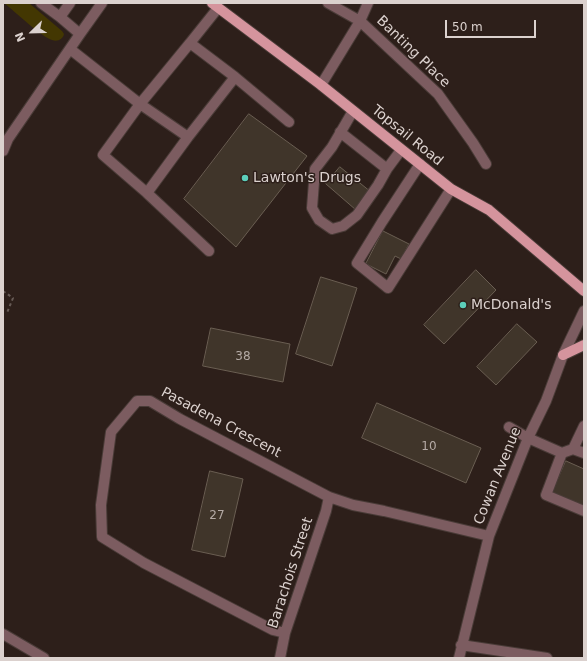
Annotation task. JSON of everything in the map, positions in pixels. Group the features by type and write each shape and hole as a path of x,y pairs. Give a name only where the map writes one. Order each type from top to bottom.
{"main road":[{"name":"Topsail Road","path":"215,5 321,85 451,189 489,210 584,291"},
{"path":"563,354 584,345"}],"street":[{"path":"41,3 80,34"},
{"path":"60,17 70,3"},
{"path":"3,151 8,139 102,3"},
{"name":"Banting Place","path":"328,3 360,21 438,94 486,164"},
{"path":"321,85 360,21 368,3"},
{"path":"209,251 147,193 103,155 140,104 190,42 215,5"},
{"path":"190,42 289,122"},
{"path":"70,49 140,104 188,137"},
{"path":"147,193 235,77"},
{"path":"353,110 332,147 315,169 312,208 319,220 332,229 343,226 357,215 401,150"},
{"path":"340,132 387,169"},
{"path":"420,164 382,222 358,263 388,288 451,189"},
{"name":"Cowan Avenue","path":"459,658 489,536 528,438 546,401 563,354 584,311"},
{"name":"Pasadena Crescent","path":"285,633 273,630 144,563 102,537 101,505 111,432 137,401 150,401 180,419 329,497 353,505 384,510 489,536"},
{"path":"573,449 584,426"},
{"path":"509,427 528,438 562,453 573,449 584,453"},
{"path":"562,453 546,495 584,511"},
{"name":"Barachois Street","path":"280,658 285,633 326,511 329,497"},
{"path":"3,634 42,657"},
{"path":"461,645 547,658"}],"path":[{"path":"3,291 13,298 7,313"}],"shaded area":[{"path":"4,3 29,3 62,31 64,34 63,37 56,41 48,38"}],"building":[{"name":"Lawton's Drugs","path":"249,114 307,156 236,247 184,199"},
{"path":"340,167 371,192 356,210 326,184"},
{"path":"383,231 409,244 401,259 395,256 386,274 366,264"},
{"path":"476,270 496,290 444,344 424,325"},
{"path":"321,277 357,288 332,366 296,354"},
{"path":"517,324 537,342 496,385 477,367"},
{"path":"211,328 290,344 283,382 203,366"},
{"path":"377,403 481,448 466,483 362,438"},
{"path":"566,461 584,469 584,507 552,493"},
{"path":"210,471 243,479 225,557 192,550"}],"place":[{"name":"Lawton's Drugs","path":"245,178"},
{"name":"McDonald's","path":"463,305"}]}
